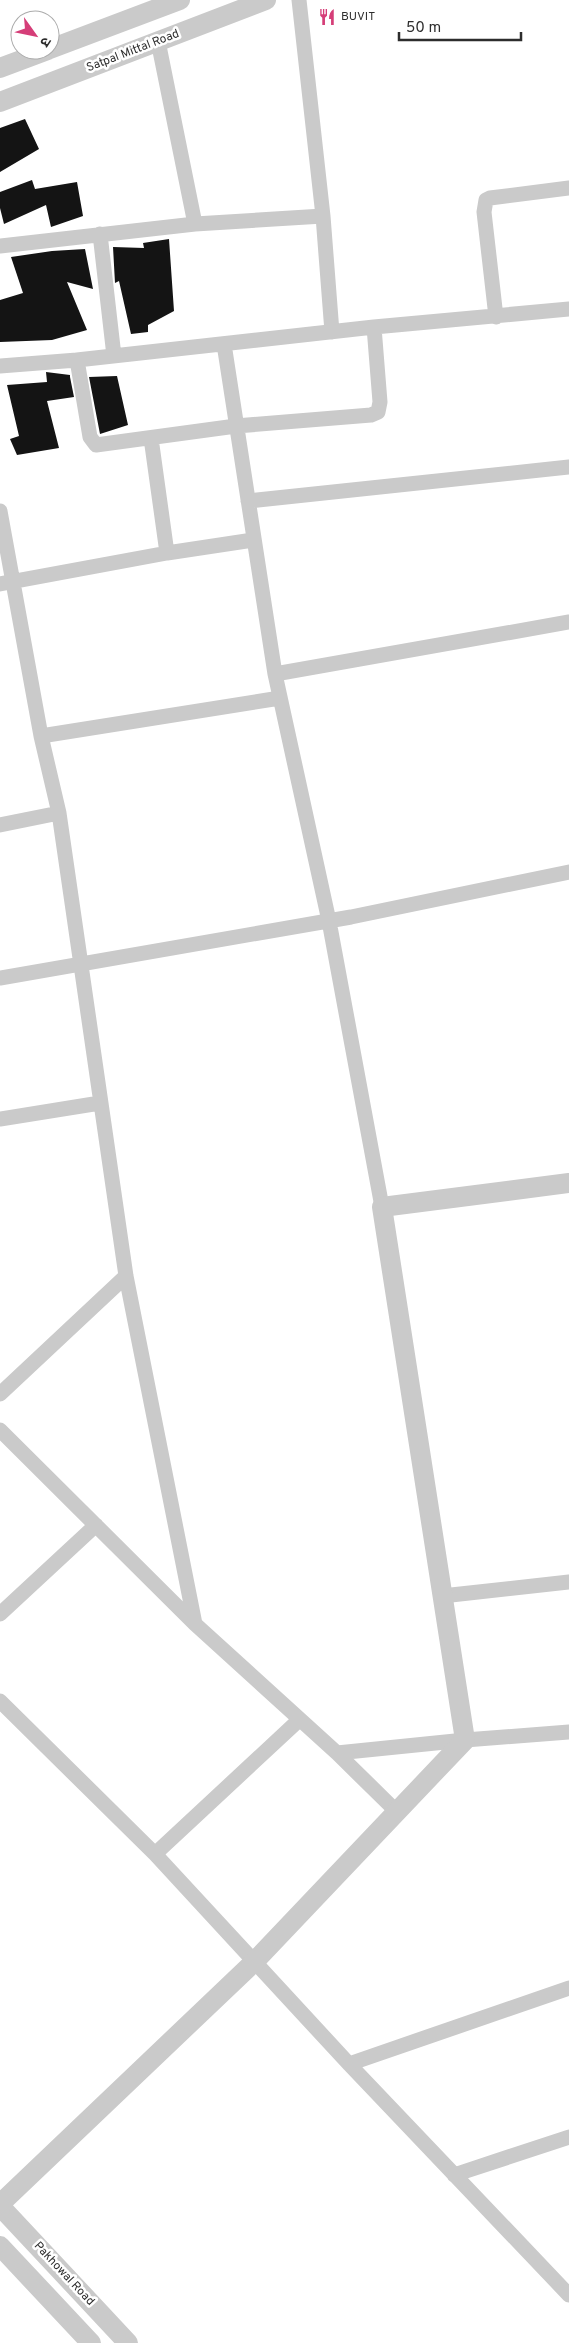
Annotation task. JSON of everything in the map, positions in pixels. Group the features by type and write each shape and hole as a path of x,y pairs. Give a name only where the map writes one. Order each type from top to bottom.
{"street":[{"path":"60,46 180,0"},
{"name":"Satpal Mittal Road","path":"0,102 266,0"},
{"path":"299,0 322,216 332,332"},
{"path":"158,41 194,224"},
{"path":"0,68 22,60"},
{"path":"496,317 484,212 486,200 569,188"},
{"path":"0,246 194,224 322,216"},
{"path":"100,234 114,356"},
{"path":"0,366 77,360 374,327 569,310"},
{"path":"77,360 92,442 101,444 236,426 371,415 378,412 380,402 374,327"},
{"path":"224,344 274,674 328,921 382,1208 465,1740"},
{"path":"151,438 168,553"},
{"path":"248,501 569,466"},
{"path":"0,510 6,583 58,813 126,1276 195,1624"},
{"path":"6,583 168,553 253,540"},
{"path":"274,674 569,622"},
{"path":"41,736 280,698"},
{"path":"0,825 58,813"},
{"path":"0,978 328,921 569,872"},
{"path":"0,1119 100,1103"},
{"path":"382,1208 569,1182"},
{"path":"0,1394 126,1276"},
{"path":"0,1430 195,1624 337,1753 397,1812"},
{"path":"0,1614 96,1526"},
{"path":"442,1596 569,1582"},
{"path":"0,1701 155,1854 349,2064 569,2295"},
{"path":"155,1854 299,1720"},
{"path":"337,1753 569,1732"},
{"path":"0,2205 254,1962 465,1740"},
{"path":"349,2064 569,1988"},
{"path":"454,2175 569,2137"},
{"name":"Pakhowal Road","path":"0,2205 128,2343"},
{"path":"0,2236 15,2221"},
{"path":"0,2246 91,2343"}],"building":[{"path":"25,119 39,149 0,172 0,128"},
{"path":"32,180 35,189 77,182 83,216 51,227 46,205 4,224 0,208 0,192"},
{"path":"169,239 174,311 148,325 148,332 131,334 119,281 115,283 113,247 144,248 143,243"},
{"path":"85,249 93,289 67,282 87,330 52,340 0,342 0,300 23,293 11,257 52,251"},
{"path":"46,372 70,375 74,397 47,401 59,448 17,455 10,439 19,436 7,385 47,382"},
{"path":"117,376 128,425 100,434 89,377"}],"place":[{"name":"BUVIT","path":"327,17"}]}
